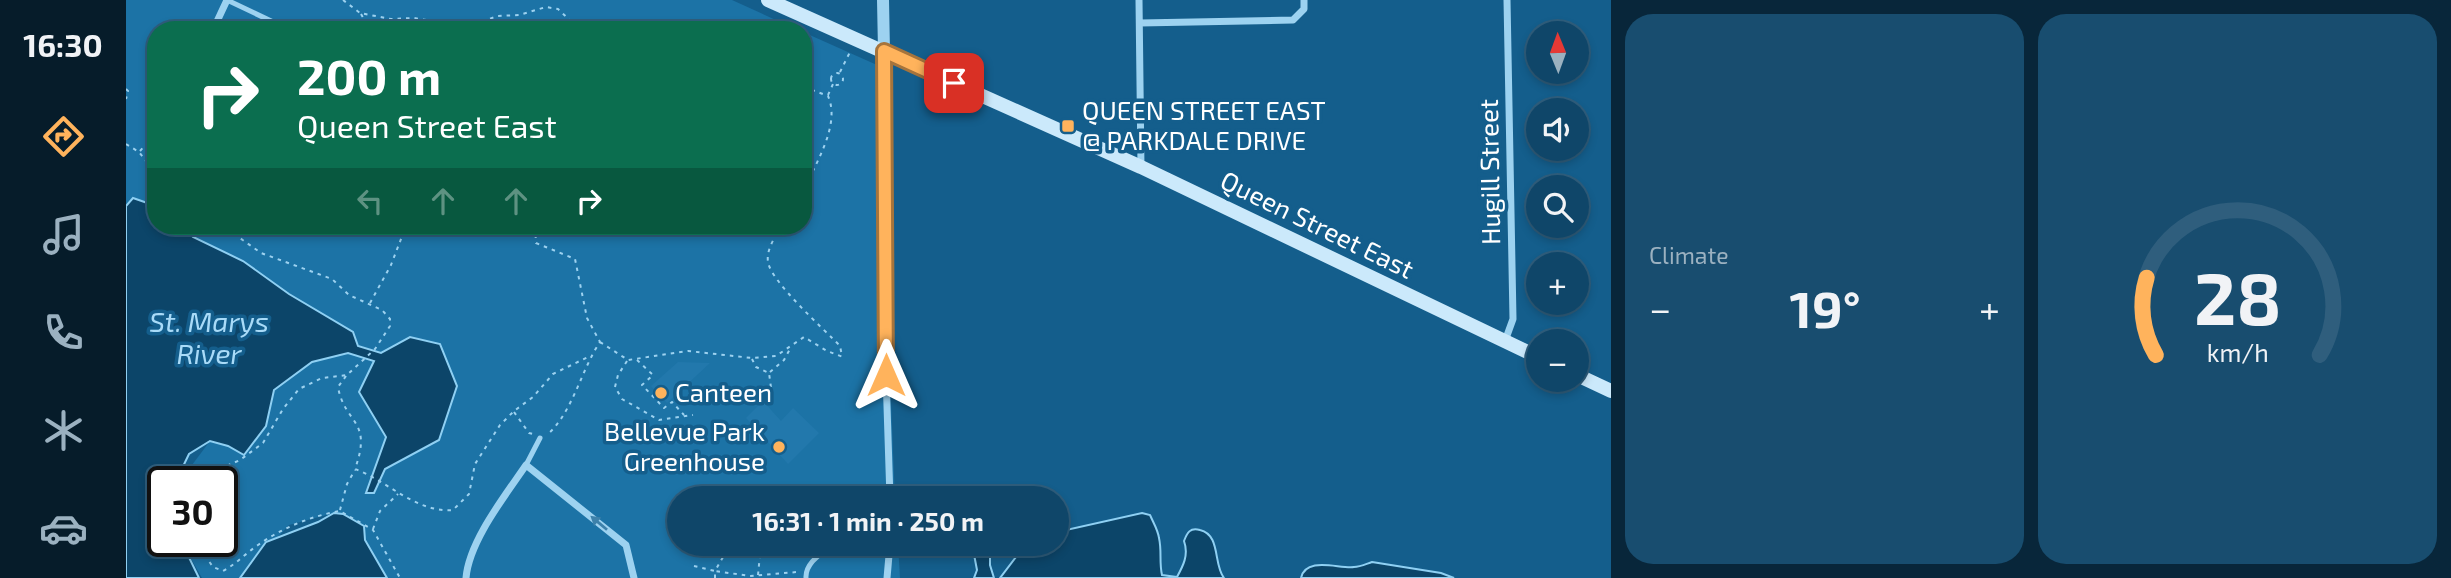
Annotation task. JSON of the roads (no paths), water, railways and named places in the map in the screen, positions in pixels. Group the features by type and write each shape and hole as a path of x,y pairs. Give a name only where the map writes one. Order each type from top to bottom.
{"main road":[{"name":"Queen Street East","path":"768,0 1140,167 1526,352"},
{"path":"1589,381 1611,391"}],"street":[{"path":"218,21 227,0"},
{"path":"883,0 890,486"},
{"path":"1139,0 1140,167"},
{"path":"1140,23 1293,20 1304,9 1304,0"},
{"name":"Hugill Street","path":"1505,342 1513,319 1507,0"},
{"path":"466,578 470,559 482,535 526,465 626,545 634,578"},
{"path":"887,578 889,556"}],"lane":[{"path":"227,0 271,21"},
{"path":"526,465 540,438"},
{"path":"806,575 819,556"}],"water":[{"name":"St. Marys River","path":"133,198 147,203 147,235 191,235 243,261 289,294 353,332 358,346 381,353 410,337 440,344 457,386 439,440 385,469 374,493 366,493 386,437 359,392 374,361 348,353 312,362 274,390 266,426 244,455 228,446 210,441 189,454 183,466 147,466 147,557 189,557 199,578 126,578 126,206"},
{"path":"334,513 343,514 364,526 365,540 387,578 240,578 266,542"},
{"path":"1142,513 1150,515 1158,532 1162,575 1177,577 1186,556 1185,538 1189,531 1197,529 1211,538 1224,578 1000,578 1017,556 1069,556 1069,529"},
{"path":"974,556 990,556 994,578 974,578 977,570"},
{"path":"1372,562 1441,573 1454,578 1301,578 1304,571 1316,565 1356,567"}],"place":[{"name":"QUEEN STREET EAST @ PARKDALE DRIVE","path":"1068,126"},
{"name":"Canteen","path":"661,393"},
{"name":"Bellevue Park Greenhouse","path":"779,447"}]}
